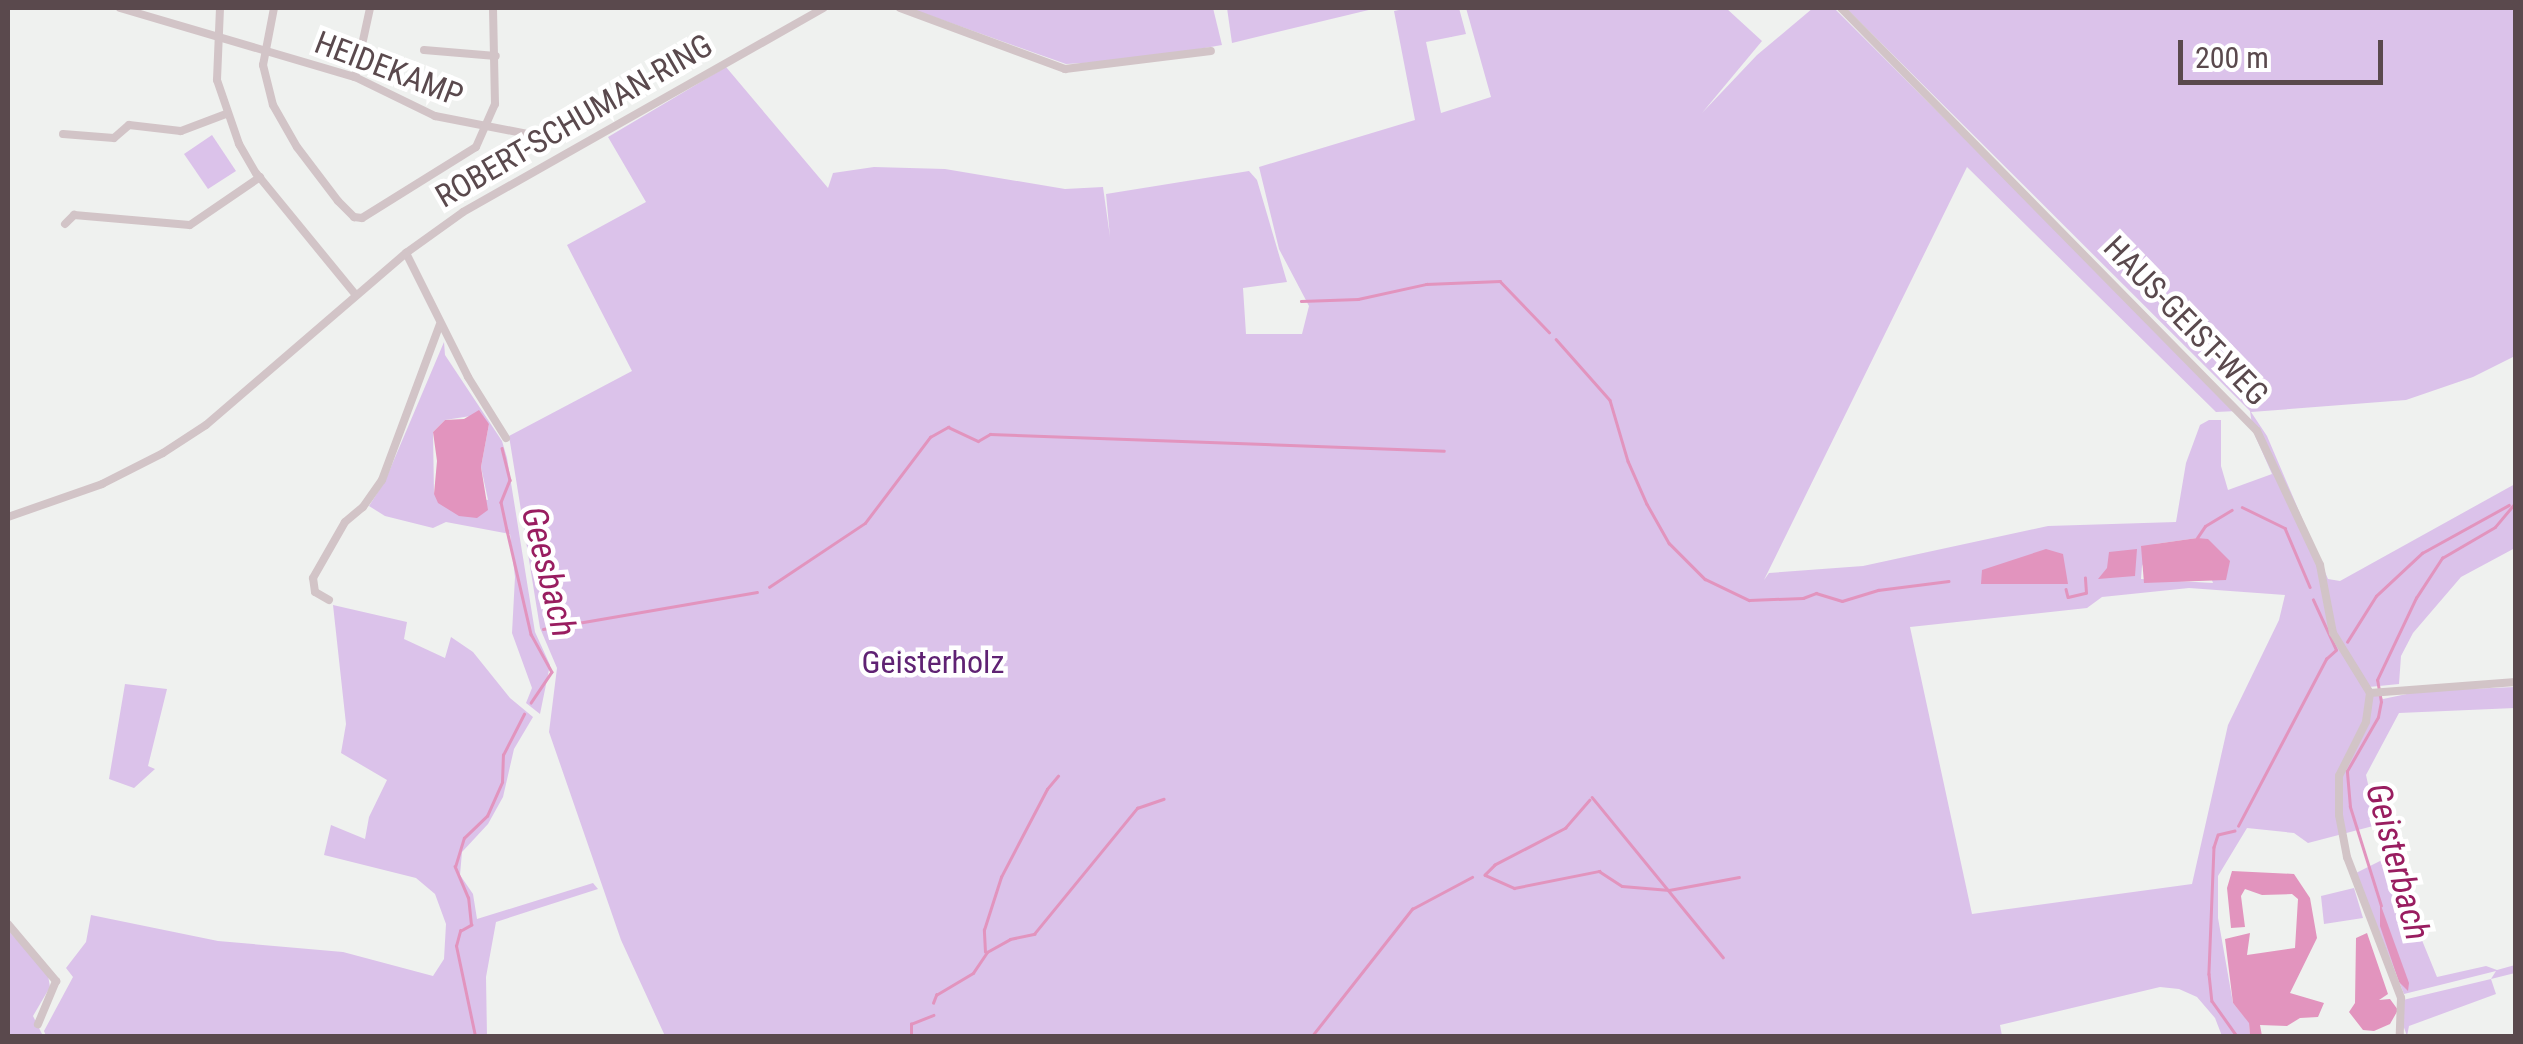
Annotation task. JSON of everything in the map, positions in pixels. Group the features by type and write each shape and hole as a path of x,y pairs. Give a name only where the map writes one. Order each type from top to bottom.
{"street":[{"name":"HEIDEKAMP","path":"120,8 356,77 418,110 486,130 548,138"},
{"path":"220,8 216,80 226,114 260,177 356,296"},
{"path":"274,8 264,50 266,88 297,147 354,217 372,215 470,153 486,130 495,104 493,8"},
{"path":"356,77 370,8"},
{"name":"ROBERT-SCHUMAN-RING","path":"8,517 102,484 163,453 206,426 406,252 557,156 823,8"},
{"path":"900,8 1065,69 1211,52"},
{"name":"HAUS-GEIST-WEG","path":"1841,8 2246,415 2320,566 2332,633 2376,692"},
{"path":"424,50 496,56"},
{"path":"63,134 114,138 128,125 181,131 226,114"},
{"path":"65,224 74,215 190,225 260,177"},
{"path":"406,252 440,324 506,438"},
{"path":"329,600 315,592 313,578 345,522 363,507 382,480 440,324"},
{"path":"2400,1036 2401,998 2347,857 2337,800 2341,768 2366,722 2376,692 2516,682"},
{"path":"8,924 56,981 38,1024"}],"green space":[{"path":"909,8 1213,8 1222,45 1135,60 1066,64"},
{"path":"1227,8 1377,8 1232,43"},
{"name":"Geisterholz","path":"1459,8 1466,34 1426,42 1441,113 1491,97 1466,8 1726,8 1762,41 1702,113 1757,55 1813,8 1834,8 2237,411 2216,412 1967,167 1764,580 1769,573 1863,566 2048,526 2176,522 2186,463 2200,425 2209,420 2221,420 2221,466 2228,490 2272,474 2253,431 2250,411 1846,8 2515,8 2515,356 2473,377 2406,400 2251,412 2267,436 2328,579 2340,581 2515,484 2515,548 2461,577 2413,633 2401,656 2399,684 2369,687 2383,699 2421,691 2515,687 2515,708 2399,713 2366,775 2377,825 2308,843 2294,833 2247,828 2218,876 2218,918 2233,1003 2249,1022 2250,1036 2222,1036 2215,1018 2197,997 2179,989 2160,987 2000,1025 2002,1036 665,1036 621,940 549,732 557,668 540,628 509,436 632,371 567,245 646,202 608,137 726,67 828,188 833,173 874,167 945,169 1065,189 1103,187 1110,237 1106,194 1249,171 1257,180 1287,282 1243,288 1246,334 1302,334 1309,306 1279,249 1259,167 1415,120 1394,11","holes":["2197,538 2213,583 2141,579 2142,566 2155,544","2189,588 2285,595 2279,620 2228,725 2192,884 1972,914 1910,627 2087,608 2102,597"]},
{"path":"212,135 236,171 208,189 184,154"},
{"path":"444,342 445,355 502,441 507,458 535,632 550,665 540,714 526,703 532,688 512,633 515,577 510,534 446,522 433,528 385,516 369,506 385,481","holes":["477,415 489,424 481,467 488,500 434,494 433,432 445,420"]},
{"path":"333,605 407,622 404,639 445,658 451,637 473,652 510,698 533,717 514,749 503,797 488,824 462,852 460,875 473,894 477,919 593,883 598,889 496,922 486,977 487,1036 46,1036 44,1031 73,977 66,968 86,942 91,915 218,941 343,952 433,976 444,959 446,924 435,894 416,878 324,855 331,825 365,839 369,817 387,780 341,753 346,724"},
{"path":"125,684 167,689 148,766 155,769 134,788 109,779"},
{"path":"2388,857 2437,977 2486,966 2497,970 2515,965 2515,973 2491,979 2496,971 2404,994 2356,873"},
{"path":"2354,888 2363,918 2324,924 2321,896"},
{"path":"8,930 48,975 50,987 33,1016 43,1036 8,1036"},
{"path":"2491,979 2496,994 2409,1026 2407,1036 2402,1022 2403,1000"}],"shaded area":[{"path":"479,410 489,424 481,467 488,510 477,518 459,516 438,503 434,494 437,461 433,432 445,420 464,419"},
{"path":"2208,539 2230,561 2226,580 2144,583 2141,546"},
{"path":"2046,549 2063,554 2068,584 1981,584 1982,570"},
{"path":"2137,549 2135,576 2098,579 2107,568 2109,552"},
{"path":"2232,871 2294,874 2310,898 2317,938 2290,993 2324,1003 2318,1017 2300,1018 2287,1026 2260,1025 2262,1036 2250,1036 2249,1023 2233,1003 2225,939 2250,933 2247,955 2295,948 2298,899 2292,894 2262,895 2245,889 2241,896 2245,927 2231,928 2227,888"},
{"path":"2380,903 2409,983 2408,991 2399,982 2380,926"},
{"path":"2367,933 2388,994 2379,1000 2390,999 2398,1010 2390,1024 2374,1031 2363,1030 2349,1012 2355,1003 2356,938"}],"waterway":[{"path":"1301,301 1358,299 1426,284 1500,281 1549,332"},
{"path":"1556,339 1610,400 1628,461 1647,504 1669,543 1705,579 1749,600 1803,598 1816,593 1842,601 1878,590 1948,581"},
{"path":"769,587 865,523 930,437 948,427 978,441 990,434 1444,451"},
{"name":"Geesbach","path":"502,448 510,480 501,502 507,530 531,634 552,672 531,703"},
{"name":"Geisterbach","path":"2381,906 2350,807 2347,771 2378,717 2381,702 2377,680 2416,598 2442,558 2495,527 2516,502"},
{"name":"Geisterbach","path":"2347,642 2376,596 2422,553 2509,505"},
{"path":"2242,507 2285,528 2310,587"},
{"path":"2197,538 2205,526 2232,510"},
{"path":"2066,589 2068,597 2086,593 2085,578"},
{"path":"543,629 757,592"},
{"name":"Geisterbach","path":"2238,826 2326,659 2336,650 2313,600"},
{"name":"Geesbach","path":"475,1036 456,946 460,931 471,925 468,898 455,867 464,838 487,816 502,782 503,755 524,714"},
{"path":"985,952 984,930 1001,877 1047,789 1058,776"},
{"path":"1592,797 1723,957"},
{"path":"933,1003 936,995 973,973 987,952 1010,939 1034,934 1137,808 1163,799"},
{"path":"1590,800 1566,828 1495,865 1485,875 1514,888 1599,871 1622,886 1669,890 1739,877"},
{"name":"Geisterbach","path":"2235,831 2218,835 2214,847 2209,974 2212,1001 2237,1036"},
{"path":"1312,1036 1412,909 1472,877"},
{"path":"911,1036 911,1024 933,1015"}]}
